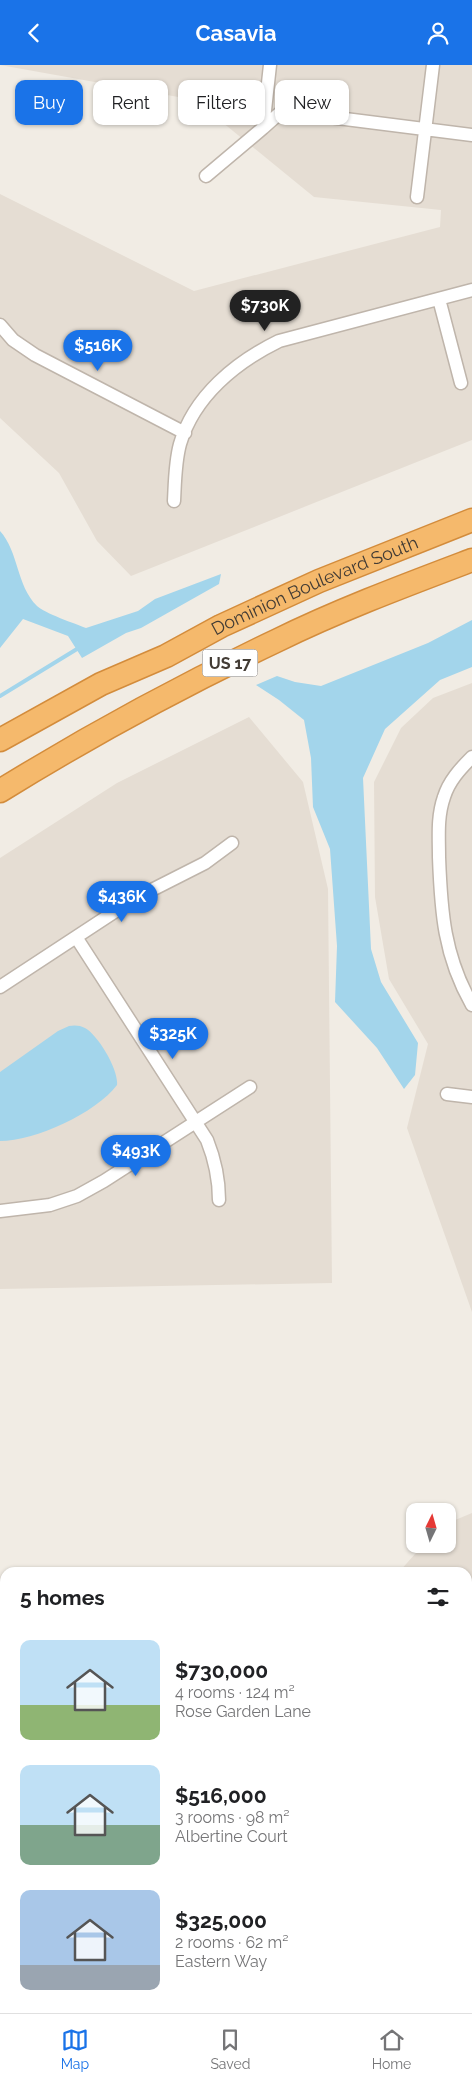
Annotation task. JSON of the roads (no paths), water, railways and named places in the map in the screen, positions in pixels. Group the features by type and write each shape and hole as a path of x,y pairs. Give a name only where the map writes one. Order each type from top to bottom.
{"highway":[{"name":"Dominion Boulevard South","path":"0,740 101,684 166,656 221,626 320,581 472,520"},
{"name":"Dominion Boulevard South","path":"0,791 148,705 277,640 472,560"}],"street":[{"path":"263,127 270,65"},
{"path":"417,197 433,65"},
{"path":"206,176 282,111 472,135"},
{"path":"174,501 180,443 203,400 236,366 255,353 279,341 472,290"},
{"path":"439,299 461,383"},
{"path":"0,325 13,340 35,355 185,433"},
{"path":"472,757 457,772 449,785 438,821 441,904 447,946 455,970 472,1005"},
{"path":"0,987 134,899 205,863 232,843"},
{"path":"76,937 208,1140 215,1159 219,1179 219,1200"},
{"path":"0,1211 50,1205 77,1196 104,1181 250,1087"},
{"path":"448,1094 472,1097"}],"water":[{"path":"0,531 11,549 25,588 37,606 53,615 86,628 138,611 155,599 221,574 219,584 141,628 126,633 82,658 68,636 23,619 0,648"},
{"path":"472,620 472,667 440,680 385,729 363,778 371,949 381,982 418,1043 415,1075 404,1089 377,1048 335,1002 337,946 330,849 313,807 311,758 304,720 256,685 277,676 295,682 321,686 428,643"},
{"path":"77,1025 83,1027 96,1038 107,1053 115,1071 117,1085 95,1106 64,1123 30,1136 0,1141 0,1072 58,1031"}],"waterway":[{"path":"0,696 77,649"}]}
